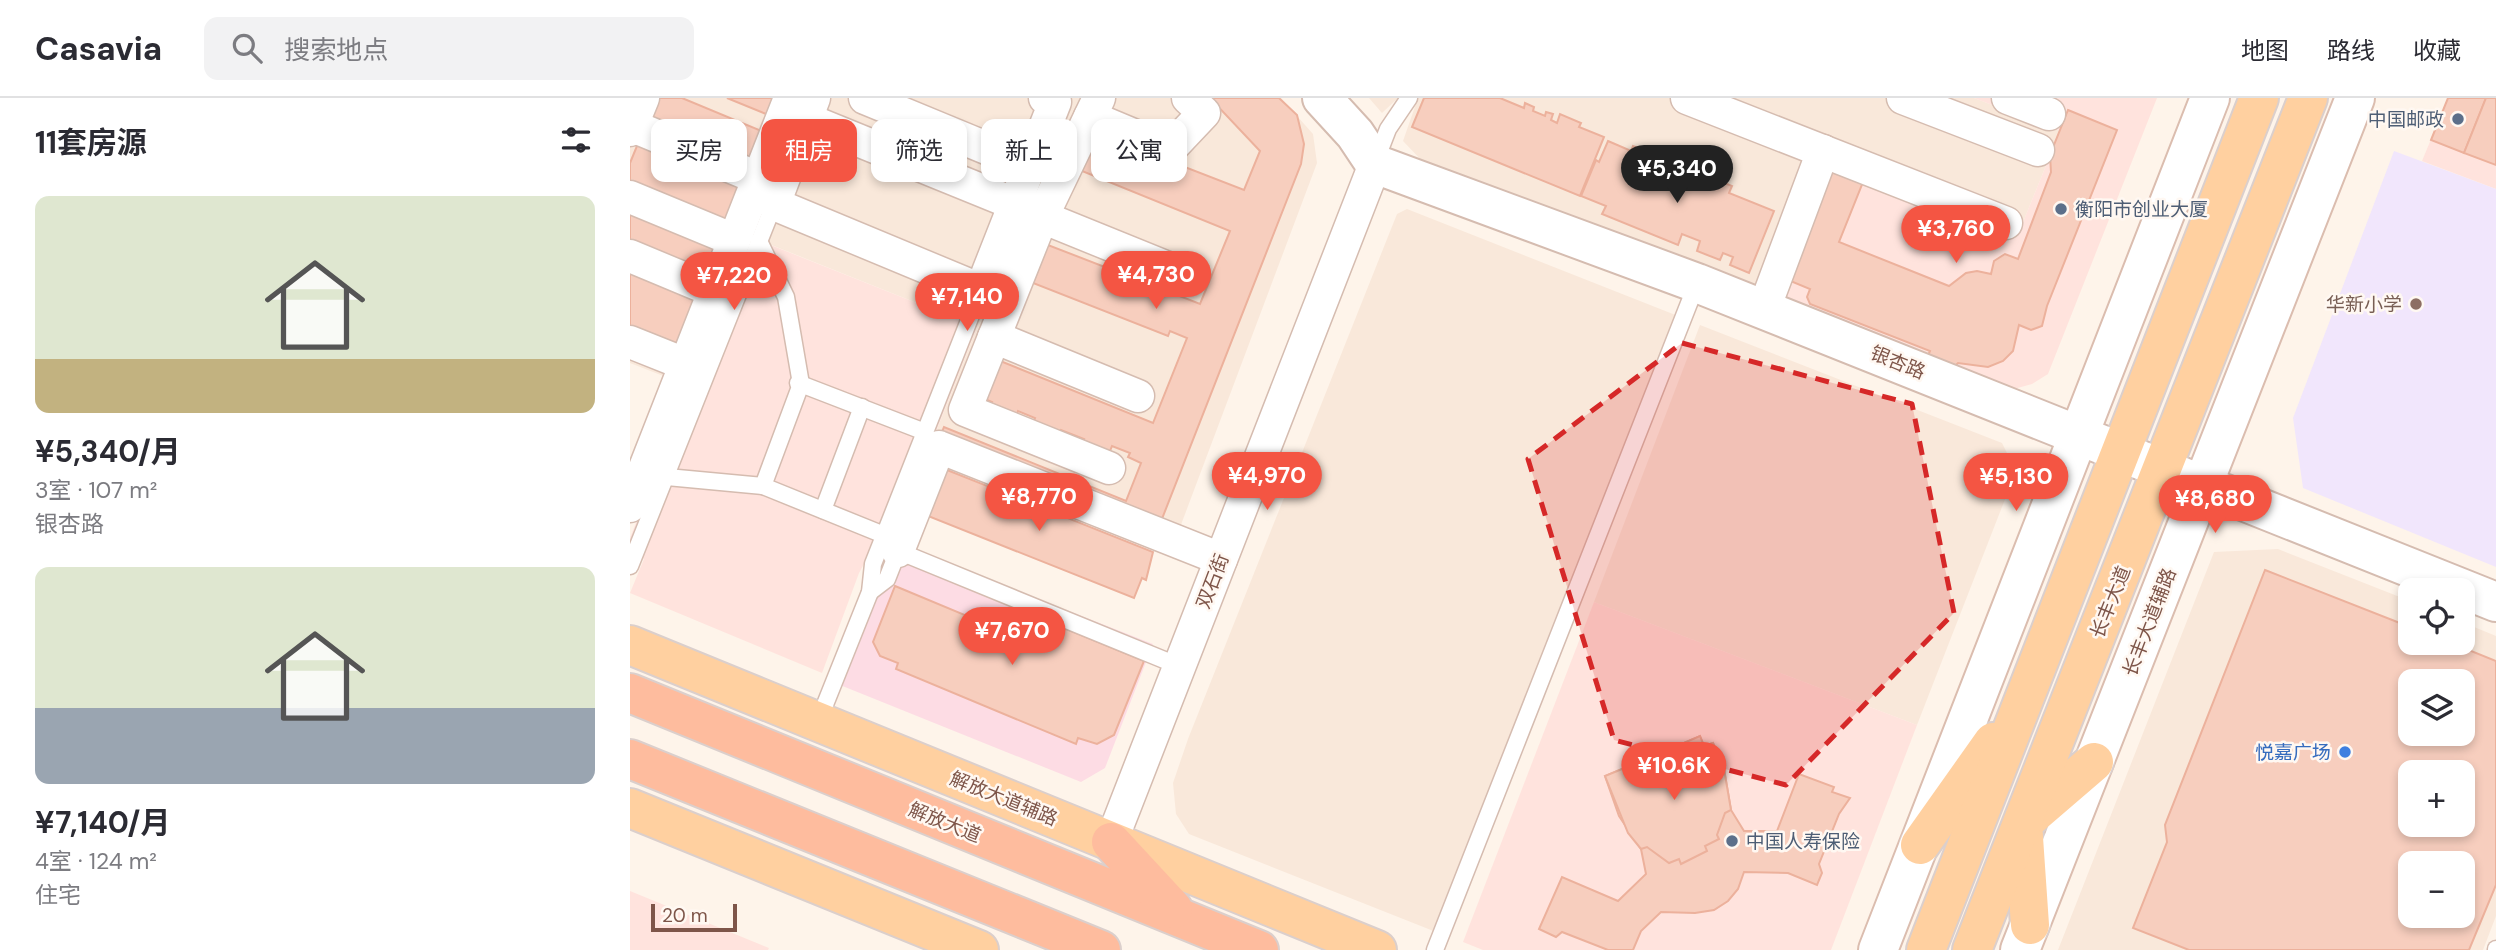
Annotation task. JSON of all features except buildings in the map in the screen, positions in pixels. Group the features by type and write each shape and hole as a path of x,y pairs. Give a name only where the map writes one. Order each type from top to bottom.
{"highway":[{"name":"解放大道","path":"630,693 1259,950"},
{"path":"630,759 1085,947"},
{"path":"1111,842 1181,918"}],"main road":[{"path":"1322,98 1355,134 1374,164"},
{"path":"1878,950 2210,98"},
{"path":"2232,98 2240,148"},
{"path":"1926,950 2259,98"},
{"name":"长丰大道","path":"1972,950 2308,98"},
{"name":"长丰大道辅路","path":"2025,937 2355,98"},
{"name":"银杏路","path":"1374,164 1764,309 2496,602"},
{"name":"解放大道辅路","path":"630,645 1377,950"},
{"path":"1920,845 2026,695"},
{"path":"2025,937 2022,823 2094,762"},
{"path":"630,807 979,950"}],"street":[{"path":"865,98 917,119"},
{"path":"1045,98 1055,103 1049,119"},
{"path":"634,120 766,191 981,290 1095,107 1169,150 1204,113 1188,98"},
{"path":"1687,98 1744,108 1823,151 2006,223"},
{"path":"1903,98 2038,150"},
{"path":"2008,98 2049,114"},
{"path":"630,506 714,291 747,241 803,105 871,139"},
{"path":"1764,309 1823,151"},
{"name":"双石街","path":"1111,842 1374,164"},
{"path":"962,182 1185,275"},
{"path":"1030,182 1029,210 994,337 965,410 1109,468"},
{"path":"630,197 747,241"},
{"path":"630,256 714,291"},
{"path":"994,337 1138,396"},
{"path":"630,342 685,364"},
{"path":"891,543 939,447 1220,559"}],"lane":[{"path":"1374,164 1388,129 1409,98"},
{"path":"747,241 786,297 800,383 763,486"},
{"path":"630,566 667,477 747,241"},
{"path":"1435,950 1697,283"},
{"path":"818,722 870,592 887,579 891,543 925,432 981,290"},
{"path":"800,383 925,432"},
{"path":"823,510 862,407"},
{"path":"667,477 763,486 1179,666"}],"highlighted area":[{"path":"1682,343 1912,404 1954,613 1786,785 1614,740 1528,459"}],"shaded area":[{"path":"630,98 1281,98 1313,134 1317,163 1176,538 932,442 977,327 749,236 689,386 630,363"},
{"path":"1369,98 1398,98 1382,113"},
{"path":"1418,98 1974,98 2060,131 2017,237 1865,177 1788,280 1761,269 1751,294 1425,164 1403,141"},
{"path":"1974,98 2157,98 2048,374 2032,384 2014,389 1779,305 1834,165 2017,237 2060,131"},
{"path":"2448,98 2496,98 2496,189 2422,161"},
{"name":"华新小学","path":"2394,151 2496,189 2496,567 2303,488 2293,418"},
{"path":"1407,209 1678,316 1436,932 1189,834 1176,814 1173,783 1188,739 1397,214"},
{"path":"748,236 977,327 932,442 859,573 822,673 630,593 644,559 630,551 630,538"},
{"path":"1700,325 2002,443 2016,471 1917,725 1594,602"},
{"path":"895,543 1153,644 1105,768 1081,782 840,685"},
{"name":"悦嘉广场","path":"2278,549 2398,596 2398,655 2475,655 2475,627 2496,636 2496,916 2483,950 2058,950 2214,552"},
{"path":"1594,602 1917,725 1831,950 1483,950 1463,942"},
{"path":"630,891 769,948 630,950"}],"place":[{"name":"中国邮政","path":"2458,119"},
{"name":"衡阳市创业大厦","path":"2061,209"},
{"name":"华新小学","path":"2416,304"},
{"name":"悦嘉广场","path":"2345,752"},
{"name":"中国人寿保险","path":"1732,841"}]}
